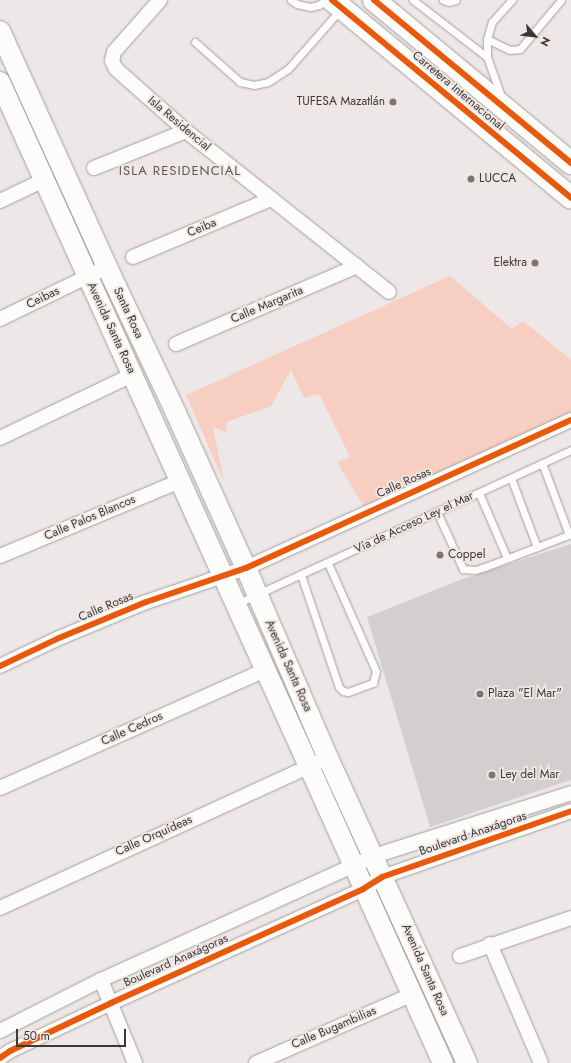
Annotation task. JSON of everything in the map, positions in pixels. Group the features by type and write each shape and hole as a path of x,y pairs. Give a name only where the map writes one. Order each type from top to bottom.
{"main road":[{"name":"Carretera Internacional","path":"374,0 571,163"},
{"name":"Carretera Internacional","path":"340,4 472,117 571,198"},
{"name":"Santa Rosa","path":"0,31 107,268 175,411 246,568 257,596"},
{"name":"Avenida Santa Rosa","path":"0,82 363,889 413,994 443,1063"},
{"path":"472,117 505,108"},
{"name":"Avenida Santa Rosa","path":"257,596 328,758 374,856 382,877 467,1063"}],"street":[{"name":"Isla Residencial","path":"160,0 114,52 112,61 121,76 270,199 389,292"},
{"path":"0,82 19,73"},
{"path":"94,168 186,131"},
{"path":"0,200 44,180"},
{"name":"Ceiba","path":"133,257 270,199"},
{"name":"Calle Margarita","path":"176,344 357,266"},
{"name":"Ceibas","path":"0,319 107,268"},
{"path":"0,438 132,375"},
{"name":"Calle Rosas","path":"246,568 571,420"},
{"name":"Calle Palos Blancos","path":"0,556 180,481"},
{"path":"222,575 246,568"},
{"name":"Calle Rosas","path":"0,666 60,638 146,602 222,575"},
{"name":"Calle Cedros","path":"0,788 265,670"},
{"path":"308,766 328,758"},
{"name":"Calle Orquídeas","path":"0,908 308,766"},
{"name":"Boulevard Anaxágoras","path":"374,856 571,793"},
{"name":"Boulevard Anaxágoras","path":"382,877 571,811"},
{"path":"353,865 374,856"},
{"name":"Boulevard Anaxágoras","path":"0,1030 101,980 353,865"},
{"path":"363,889 382,877"},
{"name":"Boulevard Anaxágoras","path":"5,1054 111,1002 363,889"},
{"path":"460,956 490,944 571,918"},
{"path":"490,944 541,1063"},
{"path":"101,980 135,1063"},
{"name":"Calle Bugambilias","path":"256,1063 413,994"},
{"path":"0,1030 5,1054"}],"lane":[{"path":"291,0 297,4 310,7 340,4"},
{"path":"414,0 487,57"},
{"path":"443,0 449,2 456,0"},
{"path":"505,108 487,57 488,39 492,22 512,0"},
{"path":"488,39 510,50 520,49 561,0"},
{"path":"195,42 240,82 254,85 268,82 288,69 340,4"},
{"name":"Vía de Acceso Ley el Mar","path":"257,596 571,450"},
{"path":"437,512 463,569 475,570 570,534 542,464"},
{"path":"511,478 537,547"},
{"path":"479,493 507,558"},
{"path":"302,575 339,687 343,691 348,692 373,682 376,671 328,563"},
{"path":"236,604 257,596"}],"shaded area":[{"path":"450,276 512,329 523,321 571,360 571,420 367,512 337,462 350,457 319,394 304,398 291,370 271,406 227,422 226,432 213,427 224,482 186,395"}],"building":[{"name":"Plaza \"El Mar\"","path":"571,544 571,780 430,827 367,617 457,581"}],"cycle path":[{"path":"332,0 571,198"},
{"path":"374,0 571,163"},
{"path":"0,666 59,638 146,602 246,568 571,420"},
{"path":"0,1058 10,1051 111,1003 363,889 382,877 571,811"}],"place":[{"name":"TUFESA Mazatlán","path":"393,102"},
{"name":"LUCCA","path":"471,179"},
{"name":"Elektra","path":"535,263"},
{"name":"Coppel","path":"440,555"},
{"name":"Plaza \"El Mar\"","path":"480,694"},
{"name":"Ley del Mar","path":"492,775"}],"district":[{"name":"ISLA RESIDENCIAL","path":"180,171"}]}
